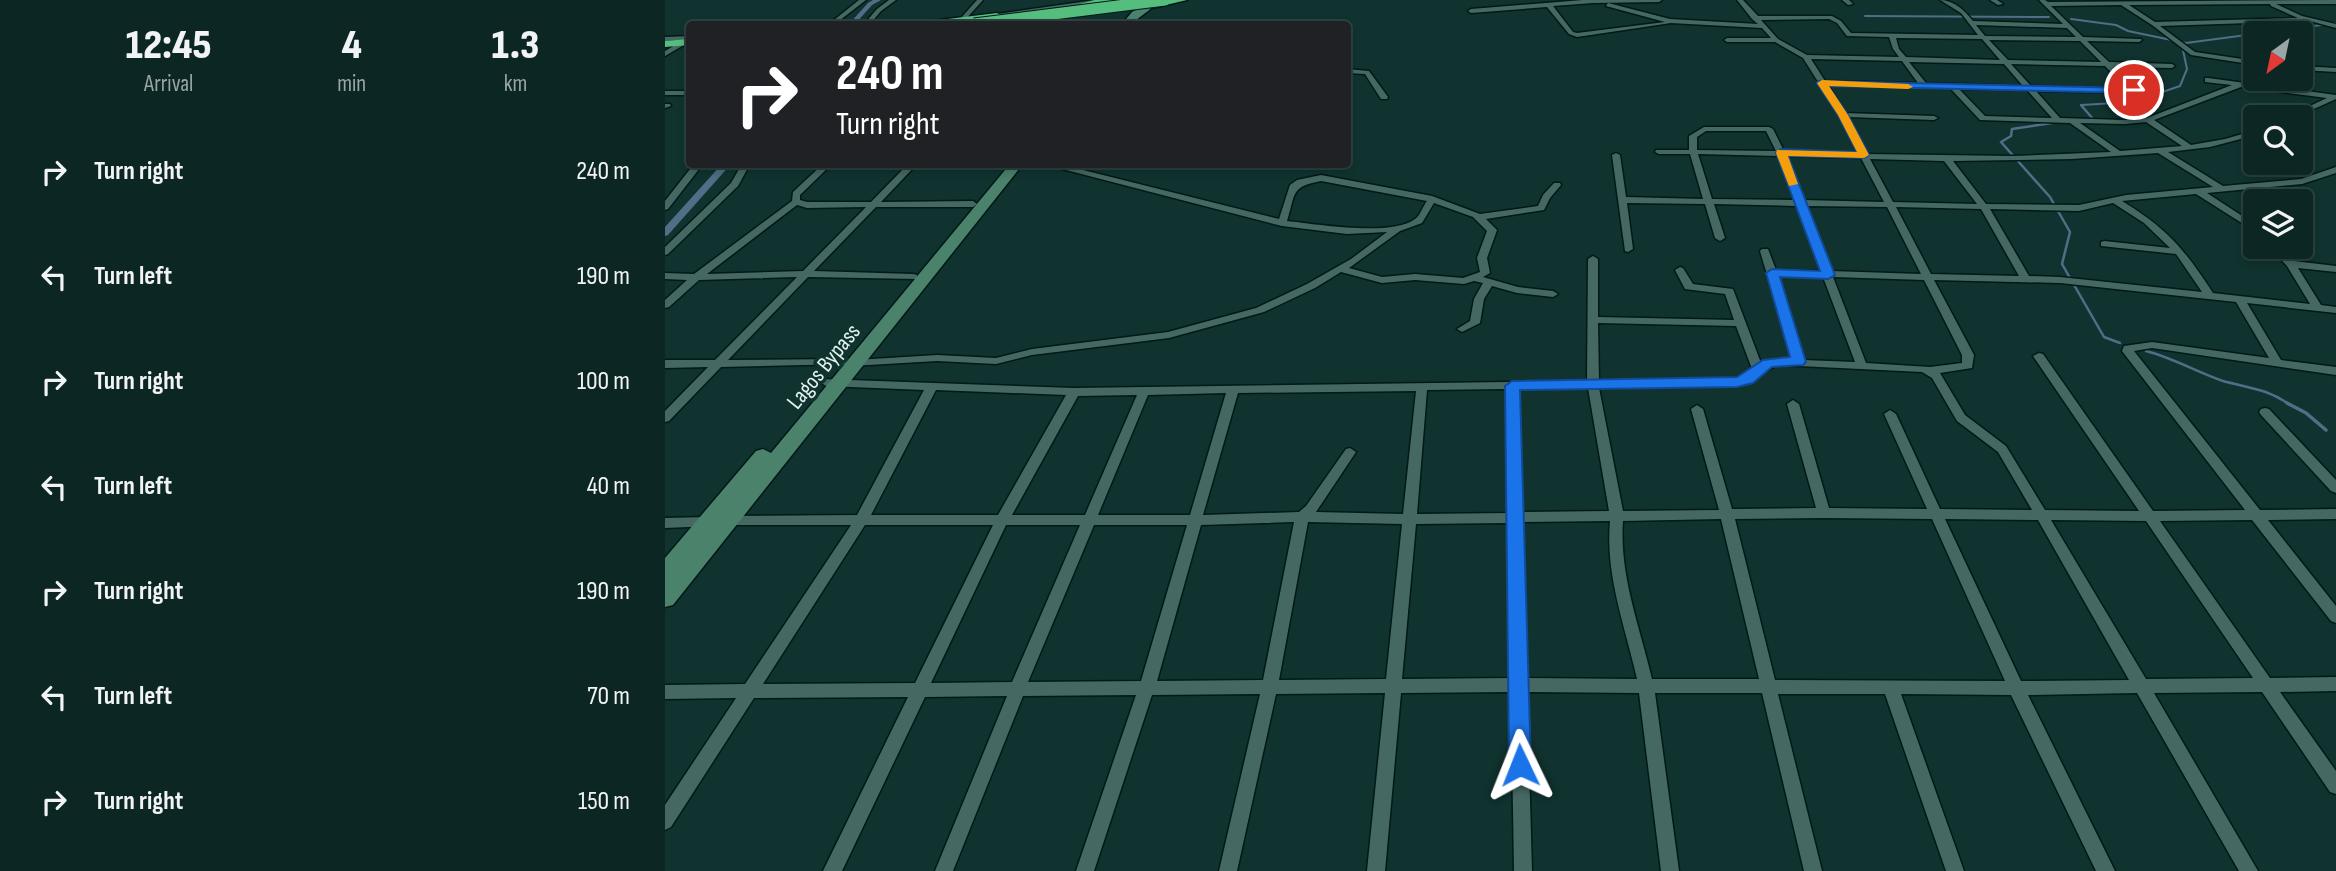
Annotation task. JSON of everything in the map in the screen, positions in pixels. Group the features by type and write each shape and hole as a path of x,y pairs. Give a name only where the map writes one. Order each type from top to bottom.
{"highway":[{"path":"973,21 1114,0"},
{"path":"975,21 1165,0"},
{"path":"976,21 1182,0"},
{"path":"1010,21 1124,5"},
{"path":"665,41 686,40"}],"main road":[{"path":"1120,21 1126,14 1124,5 1149,3"},
{"path":"1129,21 1149,3"},
{"name":"Lagos Bypass","path":"850,363 913,277 1002,168"},
{"name":"Lagos Bypass","path":"665,573 834,382 1014,168"},
{"name":"Lagos Bypass","path":"665,598 834,382"}],"street":[{"path":"836,21 863,0"},
{"path":"870,21 879,10 894,0"},
{"path":"967,21 980,0"},
{"path":"971,21 1106,0"},
{"path":"1468,0 1471,11 1483,18"},
{"path":"1528,0 1532,8"},
{"path":"1471,11 1550,7 1591,1 1659,0"},
{"path":"1740,0 1776,40 1806,57 2172,66"},
{"path":"1943,0 1963,12 1974,23 1983,37 2058,120"},
{"path":"1591,1 1669,21 1763,26"},
{"path":"2266,1 2311,21"},
{"path":"2045,2 2336,2"},
{"path":"1822,83 2134,90 2045,2"},
{"path":"2120,2 2193,54 2243,61"},
{"path":"2206,2 2220,10"},
{"path":"1010,13 1014,5"},
{"path":"1550,7 1571,33 1577,35 1669,21"},
{"path":"1754,18 1824,16 1839,22 1849,35 2139,40"},
{"path":"2231,16 2242,23"},
{"path":"2313,21 2336,26"},
{"path":"1974,23 2067,26"},
{"path":"2154,24 2242,23"},
{"path":"1894,35 1891,38 1903,59 1924,87"},
{"path":"1727,40 1776,40"},
{"path":"665,54 686,42"},
{"path":"834,382 1075,392 1233,390 1737,382 1747,379 1769,363 1798,362 1861,364 1929,371 1968,366 1969,363 1891,205 1843,115 1806,57"},
{"path":"2313,69 2336,70"},
{"path":"1351,71 1367,72 1384,97"},
{"path":"2208,80 2336,97"},
{"path":"1953,87 1983,118 2148,120 2239,85"},
{"path":"665,93 686,93"},
{"path":"2313,107 2336,97"},
{"path":"1843,115 1934,118"},
{"path":"2071,120 2119,154"},
{"path":"2148,120 2189,147"},
{"path":"1720,238 1693,152 1693,136 1699,131 1748,127 1769,129 1781,153 1861,364"},
{"path":"1659,152 1945,156 2033,160 2189,147 2227,142 2243,136"},
{"path":"2159,150 2223,189"},
{"path":"1616,155 1628,249"},
{"path":"1945,156 1984,207 2025,278"},
{"path":"665,207 696,168"},
{"path":"665,252 734,184 744,168"},
{"path":"796,202 796,194 824,168"},
{"path":"665,418 809,274 819,259 909,168"},
{"path":"1063,168 1282,223 1347,231 1397,229"},
{"path":"1623,200 2064,208 2302,181 2336,170"},
{"path":"1282,223 1293,187 1313,179 1351,182 1432,199 1480,217 1492,230 1483,251 1485,273 1476,278 1454,282 1415,276 1382,280 1340,269"},
{"path":"1480,217 1541,208 1556,185"},
{"path":"2198,191 2243,220"},
{"path":"665,364 850,363 937,358 996,361 1033,352 1169,335 1269,307 1340,269 1397,229 1419,220 1432,199"},
{"path":"2115,201 2149,223 2181,252 2209,296"},
{"path":"796,202 807,205 973,204"},
{"path":"665,305 696,276 796,202"},
{"path":"2104,244 2181,252"},
{"path":"1765,251 1798,362"},
{"path":"1593,259 1593,384 1617,517 1614,534 1616,569 1646,686 1670,871"},
{"path":"2286,259 2317,307"},
{"path":"2291,264 2336,269"},
{"path":"1680,270 1689,287 1729,291 1758,371"},
{"path":"1772,273 2076,281 2336,310"},
{"path":"665,276 809,274 913,277"},
{"path":"1476,278 1517,290 1553,294"},
{"path":"1462,329 1475,323 1479,299 1488,283"},
{"path":"2239,298 2277,362"},
{"path":"1593,320 1740,323"},
{"path":"2336,371 2152,345 2128,348 2131,359 2336,617"},
{"path":"2039,356 2336,786"},
{"path":"1929,371 1936,376 1961,418 2002,449 2144,687 2249,871"},
{"path":"1376,871 1422,386"},
{"path":"1512,386 1523,871"},
{"path":"665,821 861,521 931,388"},
{"path":"1085,871 1147,687 1233,390"},
{"path":"944,871 1017,690 1144,391"},
{"path":"832,871 1002,520 1075,392"},
{"path":"1793,404 1824,513"},
{"path":"1697,409 1727,515 1813,871"},
{"path":"2265,412 2336,488"},
{"path":"1891,414 2016,688 2106,871"},
{"path":"1228,871 1270,687 1302,517 1311,509 1350,452"},
{"path":"728,520 1196,520 1302,517 1411,519 1824,513 2043,516 2336,514"},
{"path":"665,523 708,522"},
{"path":"665,692 1518,685 2016,688 2336,684"},
{"path":"1890,687 1955,871"}],"waterway":[{"path":"855,21 870,4 878,0"},
{"path":"1865,16 2049,17"},
{"path":"2071,19 2116,25 2128,31 2186,43"},
{"path":"2186,43 2336,23"},
{"path":"2081,105 2133,102 2180,86 2187,69 2183,50 2186,43"},
{"path":"2081,105 2093,119 2090,119"},
{"path":"2058,122 2012,129 2011,136 2001,142 2050,197 2070,232 2062,264 2104,337 2120,343"},
{"path":"665,233 723,168"},
{"path":"2146,351 2223,381 2266,392 2290,405"},
{"path":"2287,403 2306,413 2326,430"}],"slow traffic":[{"path":"1793,184 1781,153 1864,155 1822,83 1908,87"}],"route":[{"path":"1520,765 1512,386 1737,382 1753,376 1763,365 1769,363 1798,362 1772,273 1828,275 1781,153 1864,155 1822,83 2134,90"}]}
